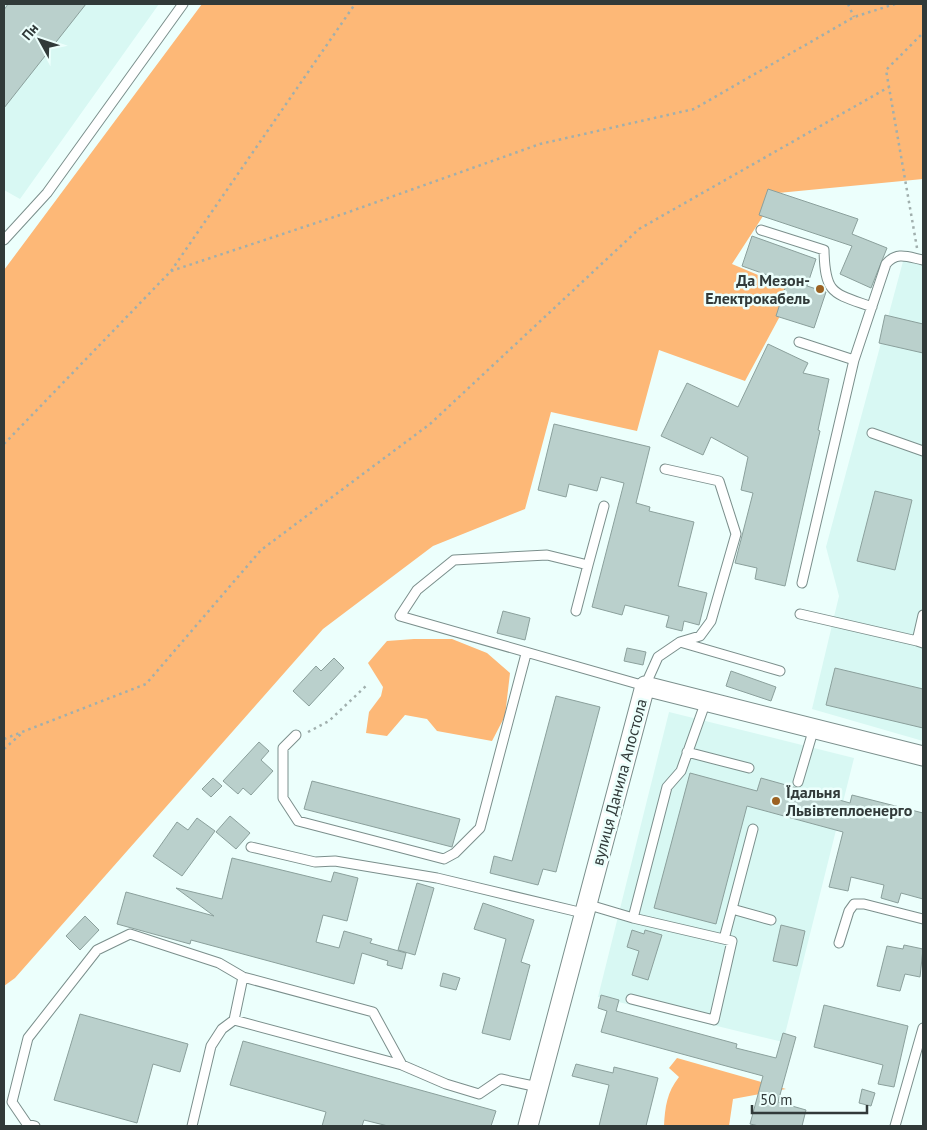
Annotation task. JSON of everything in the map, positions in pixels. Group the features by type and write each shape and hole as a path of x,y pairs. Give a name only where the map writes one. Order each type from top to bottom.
{"street":[{"name":"вулиця Данила Апостола","path":"528,1126 584,908 645,686 923,756"}],"lane":[{"path":"4,240 47,193 184,4"},
{"path":"761,230 824,250 824,276 837,295 872,307"},
{"path":"802,584 854,360 886,264 891,258 899,255 921,259"},
{"path":"799,342 854,360"},
{"path":"872,433 923,451"},
{"path":"588,565 548,555 454,560 417,590 400,616 526,654 645,686 658,657 680,642 700,636 711,621 736,534 719,481 665,469"},
{"path":"576,611 604,506"},
{"path":"800,614 920,642 923,615"},
{"path":"680,642 780,672"},
{"path":"296,735 284,748 283,798 298,821 444,859 455,853 480,828 526,654"},
{"path":"633,918 667,787 681,771 686,752 706,700"},
{"path":"798,782 814,728"},
{"path":"686,752 749,768"},
{"path":"724,939 753,829"},
{"path":"251,846 315,862 336,861 437,878 633,918 732,941 714,1020 631,999"},
{"path":"840,944 849,911 854,904 864,904 923,919"},
{"path":"732,909 771,920"},
{"path":"35,1126 27,1124 8,1101 28,1038 97,950 130,934 219,963 243,977 373,1012 402,1065"},
{"path":"192,1126 211,1046 222,1029 234,1020 243,977"},
{"path":"234,1020 402,1065 446,1084 479,1094 501,1079 538,1087"},
{"path":"894,1126 923,1028"}],"path":[{"path":"4,444 171,271 355,4"},
{"path":"848,4 854,17"},
{"path":"171,271 343,214 540,144 694,109 854,17 895,4"},
{"path":"921,259 886,70 923,33"},
{"path":"4,739 146,684 261,550 430,424 639,230 889,87"},
{"path":"296,735 307,733 329,721 368,684"},
{"path":"4,749 24,731"}],"shaded area":[{"path":"4,4 159,4 20,199 4,190"},
{"path":"202,4 923,4 923,179 778,193 732,264 794,290 745,381 659,350 637,431 551,412 525,509 433,546 323,629 15,978 4,986 4,270"},
{"path":"905,254 923,261 923,741 812,709 839,596 826,547"},
{"path":"452,639 487,653 510,673 505,716 492,741 437,731 427,719 405,715 387,736 366,733 369,712 381,696 383,687 368,663 387,641"},
{"path":"669,712 854,758 783,1042 598,997"},
{"path":"677,1058 786,1089 733,1099 729,1126 664,1126 667,1100 679,1077 669,1068"}],"building":[{"path":"8,4 86,4 4,108 4,10"},
{"path":"768,189 858,219 852,234 887,248 871,288 840,274 852,246 759,215"},
{"path":"752,236 816,259 807,286 826,292 814,328 776,316 787,282 742,266"},
{"path":"885,315 923,324 923,353 879,343"},
{"path":"768,344 808,363 803,373 829,379 818,430 820,431 785,586 755,579 757,568 735,563 753,493 741,490 748,457 711,437 703,455 661,436 687,383 738,407"},
{"path":"554,424 650,447 636,503 650,507 649,511 694,522 678,586 707,593 699,625 684,621 682,631 666,627 669,616 625,605 622,615 592,607 624,483 601,477 597,491 569,484 566,497 538,490"},
{"path":"875,491 912,500 895,570 857,561"},
{"path":"503,611 530,618 525,640 497,633"},
{"path":"627,648 646,652 643,665 624,661"},
{"path":"334,658 344,668 309,706 293,691 316,666 321,671"},
{"path":"835,668 923,689 923,728 826,705"},
{"path":"731,671 776,687 771,701 726,686"},
{"path":"556,696 600,707 556,872 543,869 538,885 490,873 494,856 512,861"},
{"path":"259,742 269,751 261,760 273,771 251,795 243,788 238,794 223,781"},
{"path":"690,773 757,791 761,778 850,803 852,795 923,813 923,899 901,893 898,903 881,898 884,885 851,877 848,891 829,887 843,832 747,806 716,924 654,908"},
{"path":"213,778 222,786 211,797 202,789"},
{"path":"312,781 460,819 452,847 304,809"},
{"path":"230,816 250,833 236,849 216,832"},
{"path":"197,818 215,831 182,876 153,856 177,822 188,830"},
{"path":"232,858 331,882 334,872 358,878 347,921 323,915 316,942 339,948 344,931 372,939 370,943 406,953 402,969 387,965 388,961 362,953 354,984 191,940 190,944 117,924 126,892 214,916 176,888 222,899"},
{"path":"417,883 434,888 415,955 398,950"},
{"path":"483,903 534,920 521,962 530,965 510,1040 482,1033 506,939 474,929"},
{"path":"85,916 99,930 80,950 66,936"},
{"path":"781,925 805,931 797,966 773,961"},
{"path":"632,930 644,934 645,930 662,935 648,980 632,975 639,951 627,947"},
{"path":"904,945 923,949 920,977 905,974 900,991 877,986 887,946 903,949"},
{"path":"443,973 460,978 456,990 440,986"},
{"path":"601,995 619,1000 616,1011 737,1044 736,1048 776,1058 783,1033 796,1037 778,1102 806,1110 802,1126 759,1126 750,1124 763,1076 601,1032 607,1011 598,1008"},
{"path":"824,1005 908,1026 894,1087 878,1084 883,1065 814,1047"},
{"path":"80,1014 188,1044 180,1072 153,1064 137,1123 54,1100"},
{"path":"243,1041 496,1111 491,1126 388,1126 364,1120 362,1126 322,1126 326,1112 230,1085"},
{"path":"576,1064 613,1073 614,1067 658,1078 646,1126 599,1126 609,1085 572,1076"},
{"path":"862,1089 875,1093 871,1106 859,1103"}],"place":[{"name":"Да Мезон- Електрокабель","path":"820,289"},
{"name":"Їдальня Львівтеплоенерго","path":"776,801"}]}
